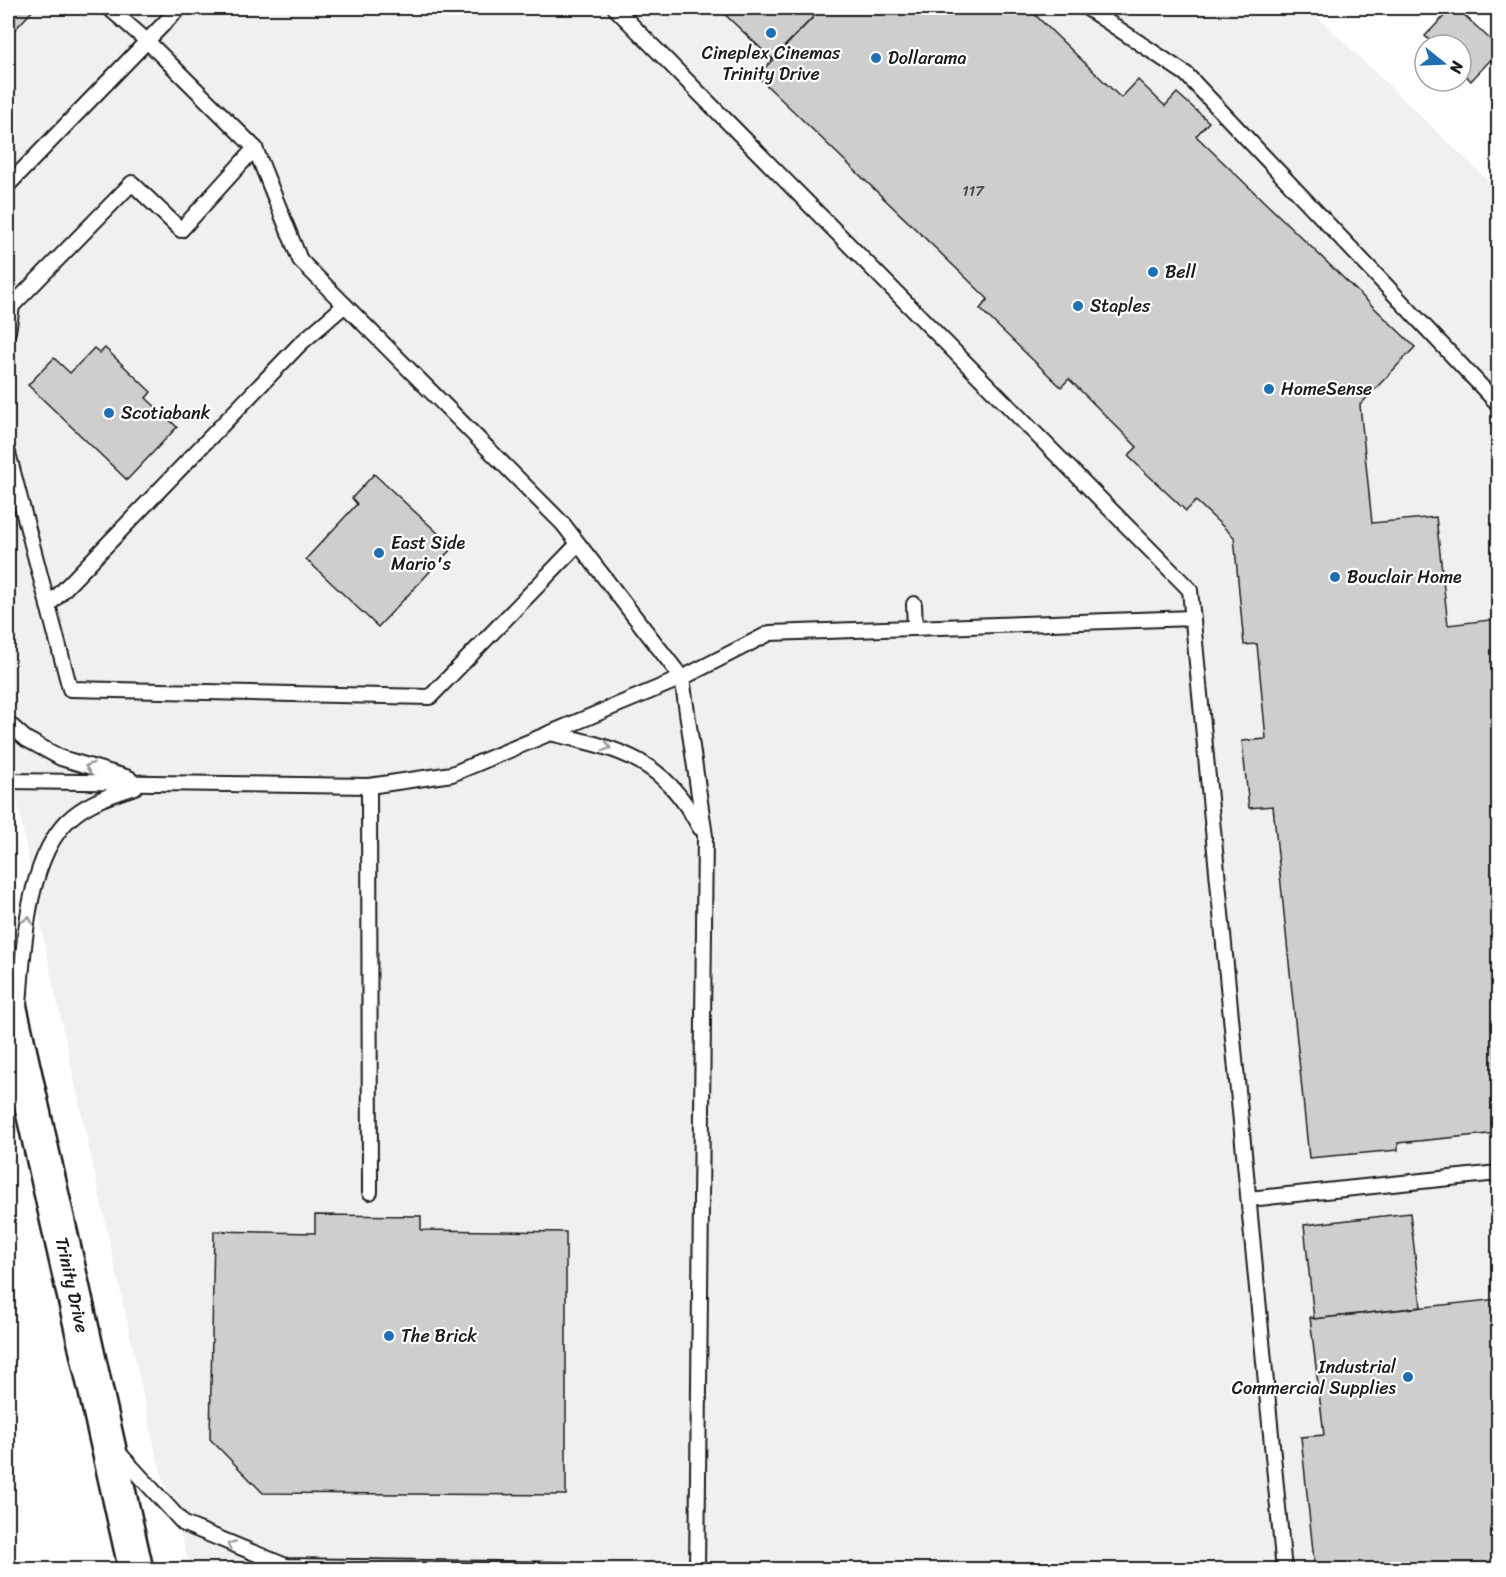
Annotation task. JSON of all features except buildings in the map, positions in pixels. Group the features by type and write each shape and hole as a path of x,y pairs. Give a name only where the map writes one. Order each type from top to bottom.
{"street":[{"name":"Trinity Drive","path":"8,1000 136,1569"}],"lane":[{"path":"109,8 147,41 255,148 300,260 563,524 682,678 705,836 697,1569"},
{"path":"8,185 179,8"},
{"path":"615,8 1190,590 1284,1569"},
{"path":"1087,8 1186,74 1498,404"},
{"path":"8,332 12,306 132,183 181,230 255,148"},
{"path":"48,606 300,344 345,305"},
{"path":"8,453 70,689 430,698 578,544"},
{"path":"914,604 915,628"},
{"path":"8,781 369,786 452,774 682,678 770,633 1193,618"},
{"path":"8,723 26,739 61,758 145,783"},
{"path":"550,733 606,746 642,762 667,780 687,803 705,836"},
{"path":"17,1041 24,936 41,861 54,835 73,815 102,798 145,783"},
{"path":"369,786 370,1192"},
{"path":"1249,1199 1498,1173"},
{"path":"107,1441 184,1524 283,1568 569,1569"}],"shaded area":[{"path":"8,8 1308,8 1498,190 1498,1569 191,1569 156,1454 47,956 8,752"}],"place":[{"name":"Cineplex Cinemas Trinity Drive","path":"771,33"},
{"name":"Dollarama","path":"876,58"},
{"name":"Bell","path":"1153,272"},
{"name":"Staples","path":"1078,306"},
{"name":"HomeSense","path":"1269,389"},
{"name":"Scotiabank","path":"109,413"},
{"name":"East Side Mario's","path":"379,553"},
{"name":"Bouclair Home","path":"1335,577"},
{"name":"The Brick","path":"389,1336"},
{"name":"Industrial Commercial Supplies","path":"1408,1377"}]}
